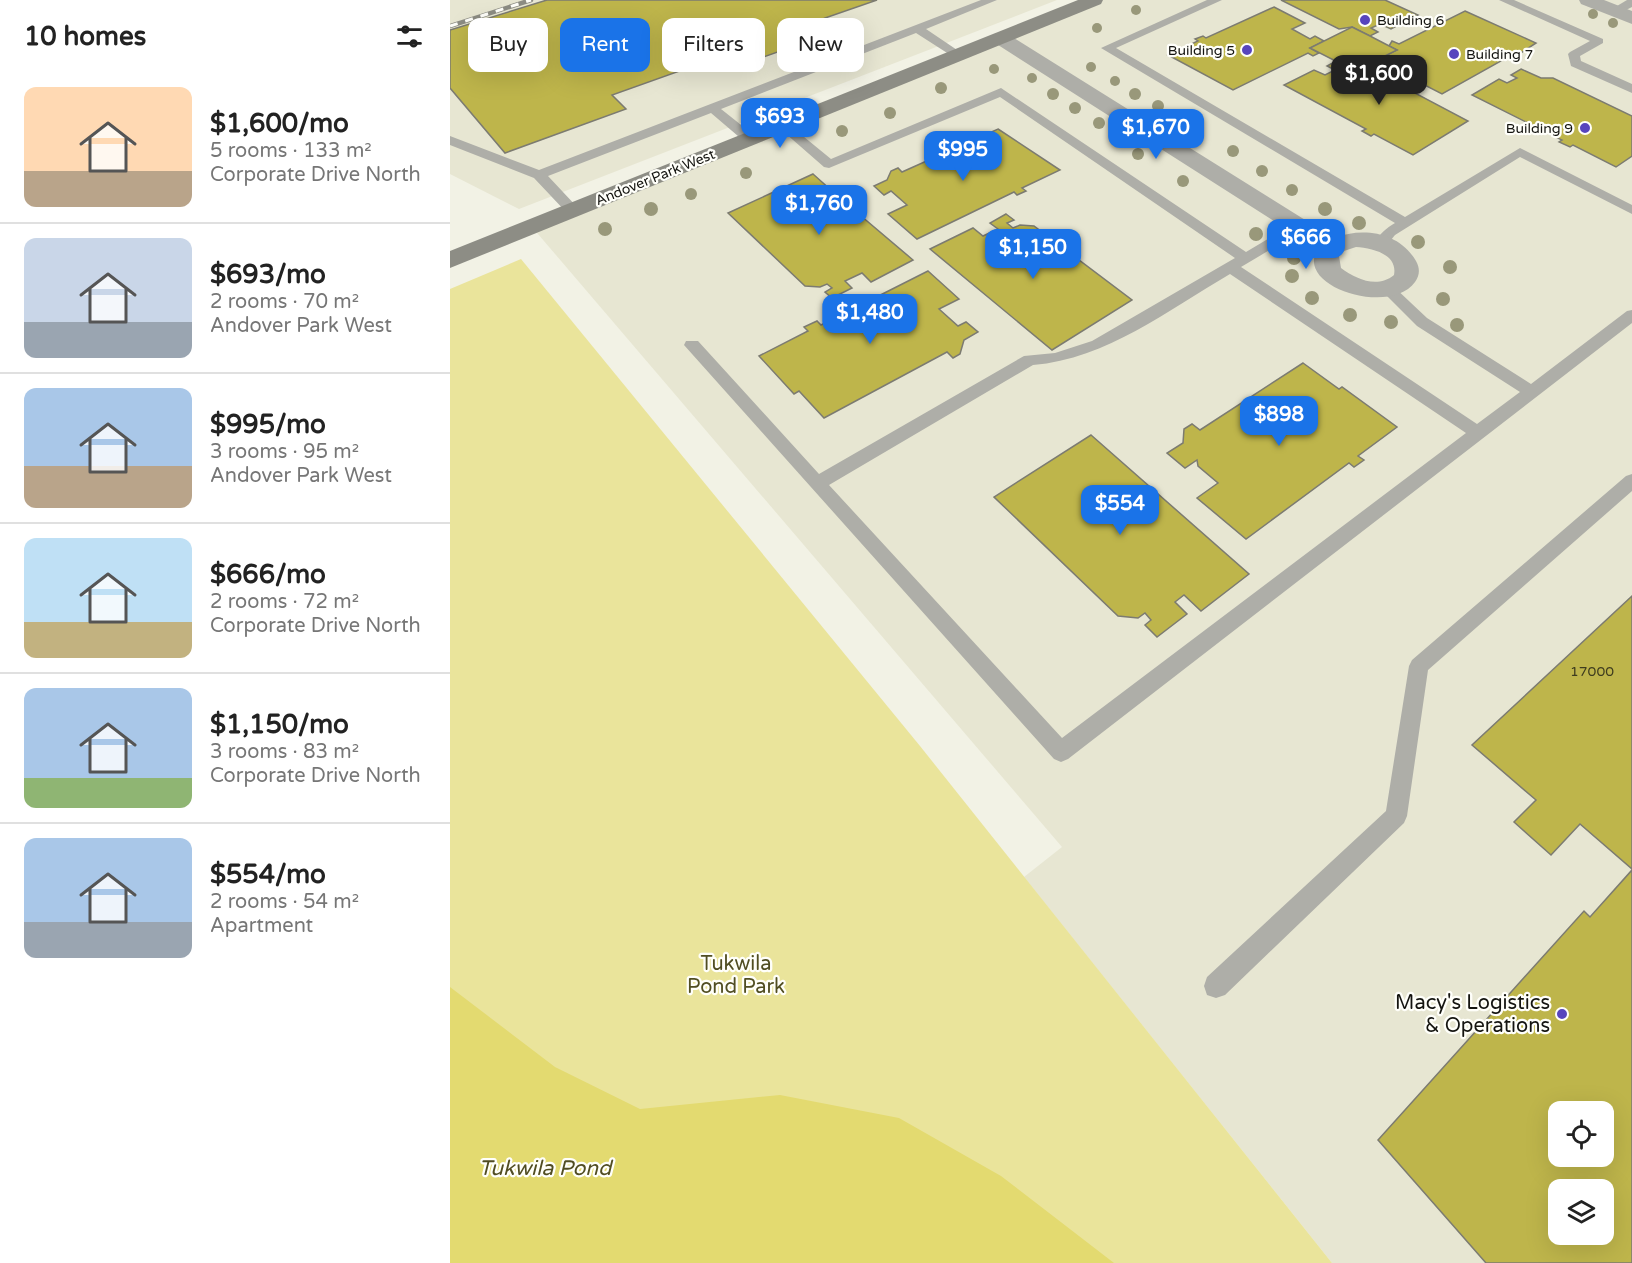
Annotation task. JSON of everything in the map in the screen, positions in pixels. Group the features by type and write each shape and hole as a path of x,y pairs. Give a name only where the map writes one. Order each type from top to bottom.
{"street":[{"name":"Andover Park West","path":"450,260 1002,39 1091,0"},
{"path":"1588,0 1626,11"},
{"path":"1002,39 1332,247"},
{"path":"1354,239 1381,243 1402,256 1407,265 1407,274 1402,281 1388,288 1370,290 1357,288 1335,277 1328,269 1325,261 1332,247 1354,239"}],"lane":[{"path":"540,175 991,0"},
{"path":"1216,0 1107,48 1404,223"},
{"path":"1505,0 1599,41 1574,54 1575,63 1632,89"},
{"path":"918,29 959,56"},
{"path":"783,126 829,164 1000,92 1245,258"},
{"path":"713,108 750,139"},
{"path":"450,140 540,175 572,210"},
{"path":"1381,243 1390,232 1520,152 1632,210"},
{"path":"818,483 1030,360 1083,352 1098,345 1300,226"},
{"path":"1230,267 1478,433"},
{"path":"1388,288 1422,322 1531,392"},
{"path":"692,345 1061,752 1632,315"},
{"path":"1216,986 1396,816 1419,666 1632,481"}],"shaded area":[{"path":"450,0 1057,0 519,209 450,174"},
{"path":"1094,0 1632,0 1632,1263 1332,1263 1024,877 1062,847 532,227"}],"green space":[{"name":"Tukwila Pond Park","path":"521,259 920,746 1332,1263 450,1263 450,289"}],"water":[{"name":"Tukwila Pond","path":"450,987 555,1067 640,1109 780,1095 899,1118 1001,1176 1114,1263 450,1263"}],"building":[{"path":"547,0 877,0 825,18 777,18 777,52 765,57 765,18 662,18 662,72 677,72 612,95 626,109 505,153 450,88 450,30 468,24 468,72 548,72 548,18 489,18"},
{"name":"Building 6","path":"1281,0 1385,0 1418,15 1391,29 1380,24 1371,28 1378,32 1370,36 1352,27 1339,29"},
{"name":"Building 5","path":"1274,7 1305,23 1292,29 1310,39 1315,36 1324,41 1310,48 1319,53 1313,56 1308,53 1233,90 1168,55 1198,41 1195,39 1203,36 1206,38"},
{"name":"Building 7","path":"1465,11 1536,43 1510,60 1506,58 1442,94 1405,75 1417,68 1398,58 1393,61 1384,56 1397,50 1389,46 1392,41 1399,44"},
{"path":"1352,27 1397,50 1355,71 1310,48"},
{"path":"1336,61 1355,71 1364,66 1468,121 1413,155 1374,134 1371,136 1362,131 1366,129 1284,85 1314,70 1325,75 1335,70 1327,66"},
{"name":"Building 9","path":"1521,69 1541,78 1553,78 1632,116 1632,156 1616,167 1573,145 1570,147 1559,142 1562,140 1472,95 1499,79 1507,83 1517,78 1511,75"},
{"path":"998,129 1060,170 1022,188 1026,191 1017,195 1014,192 917,239 888,214 907,205 891,191 884,195 874,186 887,180 891,171 898,168 902,172"},
{"path":"813,174 913,260 871,282 862,273 845,281 852,288 832,298 825,292 832,288 827,284 820,287 805,286 728,213"},
{"path":"1006,214 1014,220 1007,223 1013,228 1020,225 1034,226 1132,300 1052,350 930,249 973,228 983,236 998,229 990,223"},
{"path":"928,271 959,299 939,309 958,326 966,322 978,332 964,340 960,354 953,358 947,352 824,418 799,391 794,394 759,356 808,331 804,327 817,321 821,325"},
{"path":"1303,363 1339,389 1342,387 1397,427 1358,456 1364,460 1354,467 1349,463 1246,539 1197,498 1218,483 1198,466 1197,460 1185,468 1167,453 1183,443 1184,429 1192,424 1200,430"},
{"path":"1091,435 1249,574 1201,611 1184,595 1175,602 1187,614 1157,637 1145,625 1151,620 1145,613 1138,618 1118,616 994,497"},
{"path":"1632,596 1632,869 1580,824 1551,855 1514,822 1536,800 1472,745"},
{"name":"Macy's Logistics & Operations","path":"1632,870 1632,1263 1486,1263 1378,1140 1584,911 1590,917"}],"railway":[{"path":"450,26 531,0"}],"place":[{"name":"Building 6","path":"1365,20"},
{"name":"Building 5","path":"1247,50"},
{"name":"Building 7","path":"1454,54"},
{"name":"Building 9","path":"1585,128"},
{"name":"Macy's Logistics & Operations","path":"1562,1014"}]}
